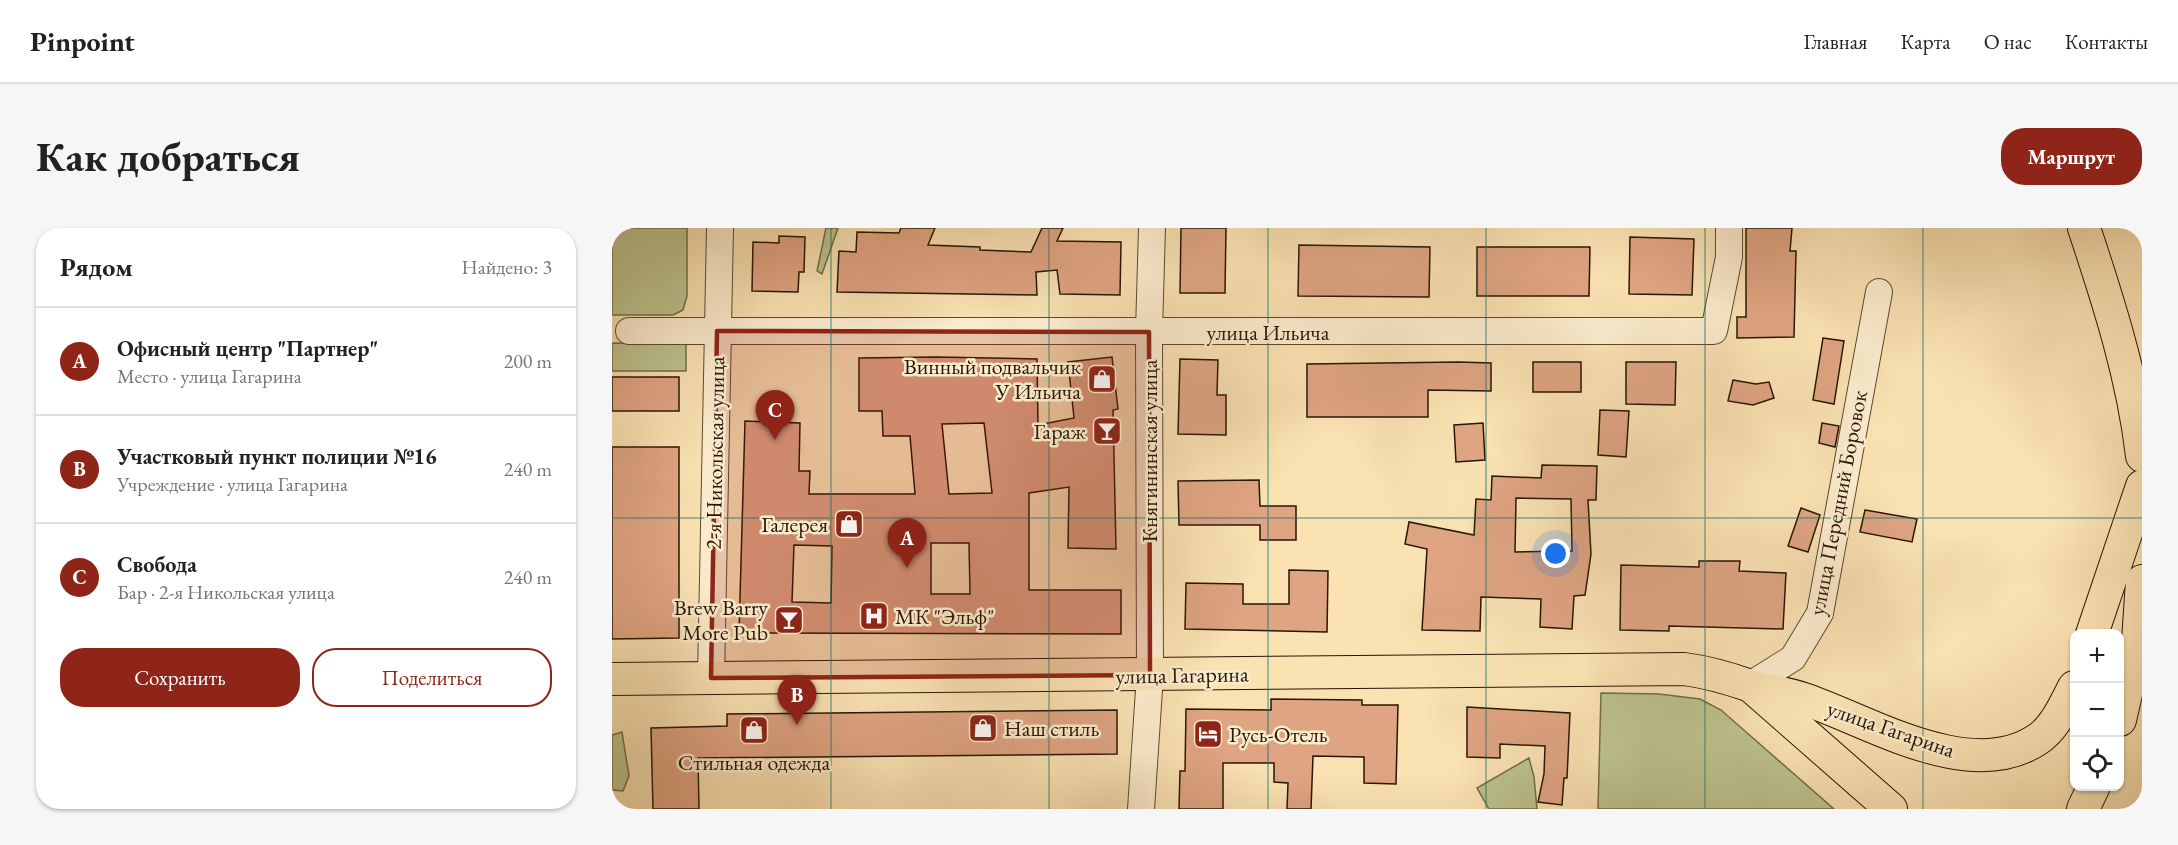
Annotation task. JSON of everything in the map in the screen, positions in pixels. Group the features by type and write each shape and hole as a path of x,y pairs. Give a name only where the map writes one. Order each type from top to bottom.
{"main road":[{"path":"2084,228 2111,307 2137,411 2142,456"},
{"path":"2093,629 2142,486"},
{"path":"2124,702 2138,641 2142,581"},
{"name":"улица Гагарина","path":"612,679 1684,669 1717,674 1750,686 1803,698 1926,746 1972,756 2008,753 2039,739 2054,723 2070,694"},
{"name":"улица Гагарина","path":"1750,686 1891,809"},
{"path":"2083,809 2092,791"}],"street":[{"name":"2-я Никольская улица","path":"711,678 720,228"},
{"name":"Княгининская улица","path":"1141,809 1150,675 1149,332 1152,228"},
{"name":"улица Ильича","path":"629,332 1714,331 1730,257 1729,228"},
{"name":"улица Передний Боровок","path":"1750,686 1793,658 1820,613 1879,292"}],"highlighted area":[{"path":"717,331 1149,332 1150,675 711,678"}],"green space":[{"path":"612,228 687,228 687,296 683,310 673,315 612,315"},
{"path":"826,228 838,228 822,274 817,271"},
{"path":"612,343 686,344 686,371 612,371"},
{"path":"1601,693 1659,694 1700,699 1721,710 1834,809 1598,809"},
{"path":"622,732 629,776 623,791 612,790 612,735"},
{"path":"1529,758 1534,777 1537,809 1489,809 1477,788"}],"building":[{"path":"901,228 935,228 928,245 980,247 980,250 1031,252 1042,228 1063,228 1057,241 1121,242 1120,295 1060,294 1057,270 1036,272 1037,295 837,292 839,251 856,252 857,232 899,233"},
{"path":"1181,228 1226,228 1225,293 1180,293"},
{"path":"1746,228 1792,228 1790,251 1796,251 1794,337 1737,338 1737,317 1746,317"},
{"path":"779,236 805,237 804,272 799,272 798,292 752,291 753,242 779,243"},
{"path":"1630,237 1694,239 1692,295 1629,294"},
{"path":"1299,245 1430,247 1429,297 1298,296"},
{"path":"1477,247 1590,247 1589,296 1477,296"},
{"path":"1823,338 1844,341 1834,404 1813,400"},
{"path":"1112,357 1118,409 1113,410 1116,549 1068,548 1069,487 1029,493 1029,590 1121,590 1121,634 739,633 745,421 800,423 799,471 810,471 809,494 915,494 910,436 883,436 882,411 859,411 859,358 1037,359 1038,425 1074,418 1068,362","holes":["984,423 992,493 949,494 942,424","931,543 969,543 970,594 931,594","794,545 832,546 831,603 792,602"]},
{"path":"1180,359 1218,360 1217,395 1226,395 1226,435 1178,434"},
{"path":"1533,362 1581,362 1581,392 1533,392"},
{"path":"1626,362 1676,362 1675,405 1626,404"},
{"path":"1491,363 1491,391 1428,390 1428,417 1307,417 1307,364"},
{"path":"612,377 679,377 679,411 612,411"},
{"path":"1733,380 1756,384 1769,382 1774,398 1753,405 1728,401"},
{"path":"1600,410 1629,411 1626,457 1598,455"},
{"path":"1483,423 1485,460 1456,462 1454,425"},
{"path":"1822,423 1839,426 1835,447 1819,443"},
{"path":"612,447 679,447 679,638 612,639"},
{"path":"1542,465 1597,466 1596,500 1588,500 1591,554 1585,595 1574,596 1572,629 1540,627 1541,599 1481,597 1480,631 1422,630 1427,549 1405,544 1409,522 1474,535 1476,499 1491,500 1492,476 1541,478","holes":["1516,498 1571,499 1572,551 1515,552"]},
{"path":"1259,480 1260,506 1296,506 1296,540 1260,540 1260,525 1179,525 1178,481"},
{"path":"1801,508 1820,515 1808,552 1788,546"},
{"path":"1865,510 1917,519 1912,542 1860,532"},
{"path":"1699,561 1740,561 1739,571 1786,573 1783,629 1669,626 1669,631 1620,630 1621,565 1699,567"},
{"path":"1289,570 1328,571 1327,632 1185,629 1186,583 1243,584 1243,604 1289,604"},
{"path":"1271,699 1362,700 1362,705 1398,705 1396,784 1364,783 1364,757 1313,756 1311,809 1287,809 1288,783 1274,782 1274,763 1223,763 1223,809 1179,809 1180,771 1185,771 1186,709 1271,710"},
{"path":"1467,707 1570,713 1567,778 1564,778 1562,805 1538,802 1544,774 1545,746 1500,744 1500,758 1467,757"},
{"path":"1117,710 1117,754 698,758 699,809 653,809 651,728 727,726 727,714"}],"place":[{"name":"Винный подвальчик У Ильича","path":"1102,379"},
{"name":"Гараж","path":"1107,431"},
{"name":"Свобода","path":"775,440"},
{"name":"Галерея","path":"849,524"},
{"name":"Офисный центр \"Партнер\"","path":"907,568"},
{"name":"МК \"Эльф\"","path":"874,616"},
{"name":"Brew Barry More Pub","path":"789,620"},
{"name":"Участковый пункт полиции №16","path":"797,725"},
{"name":"Наш стиль","path":"983,728"},
{"name":"Стильная одежда","path":"754,730"},
{"name":"Русь-Отель","path":"1208,734"}]}
